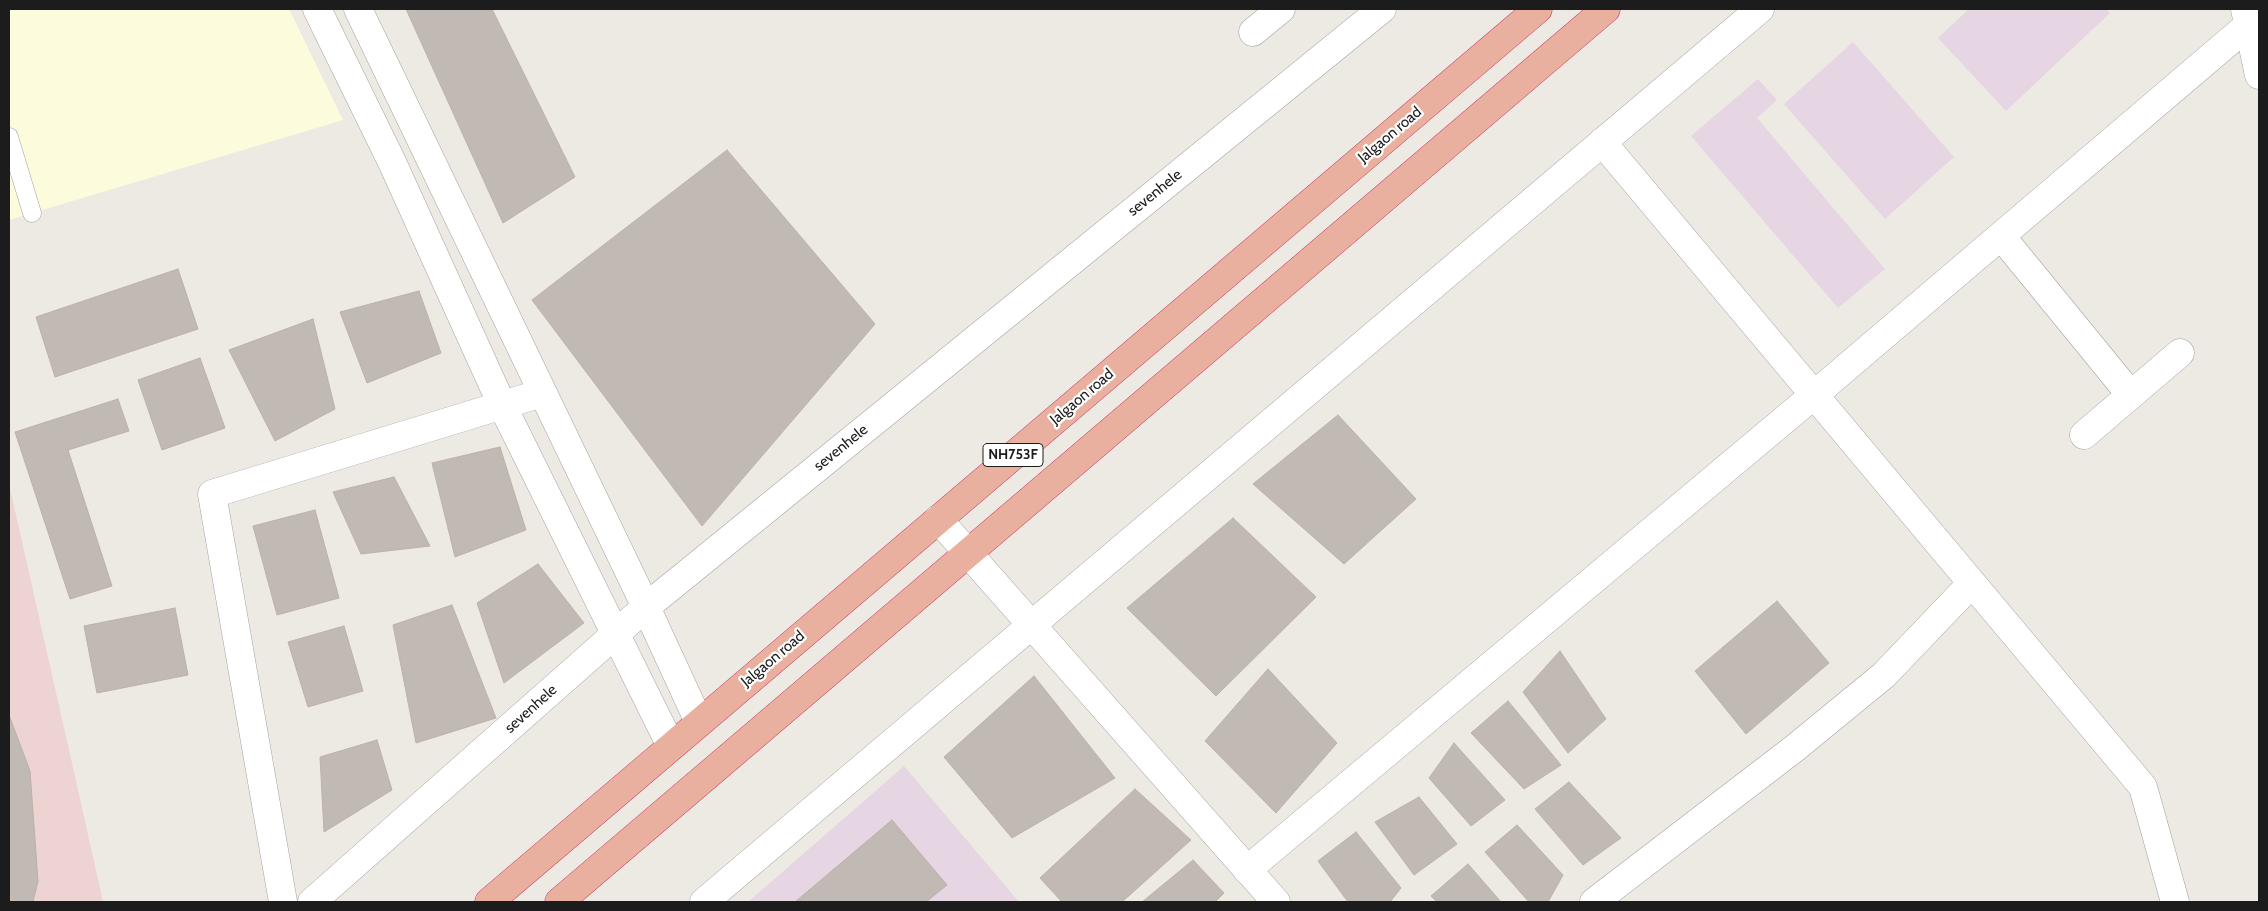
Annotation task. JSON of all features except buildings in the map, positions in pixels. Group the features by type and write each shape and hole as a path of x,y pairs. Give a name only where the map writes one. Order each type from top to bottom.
{"highway":[{"name":"Jalgaon road","path":"489,902 1538,9"},
{"name":"NH753F","path":"559,902 1606,9"}],"street":[{"path":"317,9 392,162 502,405 670,746"},
{"path":"358,9 646,607 699,722"},
{"path":"1253,32 1281,9"},
{"name":"sevenhele","path":"312,902 646,607 1382,9"},
{"path":"704,902 1760,9"},
{"path":"2251,17 2259,75"},
{"path":"1247,870 1814,395 2001,236 2251,17"},
{"path":"1602,142 2143,787 2174,902"},
{"path":"2001,236 2130,394"},
{"path":"2084,435 2180,353"},
{"path":"283,902 212,494 542,393"},
{"path":"938,519 1276,902"},
{"path":"1606,898 1884,675 1972,583"}],"lane":[{"path":"9,137 32,213"}],"shaded area":[{"path":"9,9 289,9 343,120 9,220"},
{"path":"1969,9 2106,9 2110,13 2006,111 1938,38"},
{"path":"1853,42 1954,157 1885,219 1784,104"},
{"path":"1758,79 1777,100 1757,118 1885,269 1838,308 1691,136"},
{"path":"9,484 74,772 103,902 9,902"},
{"path":"904,766 1019,902 748,902"}]}
